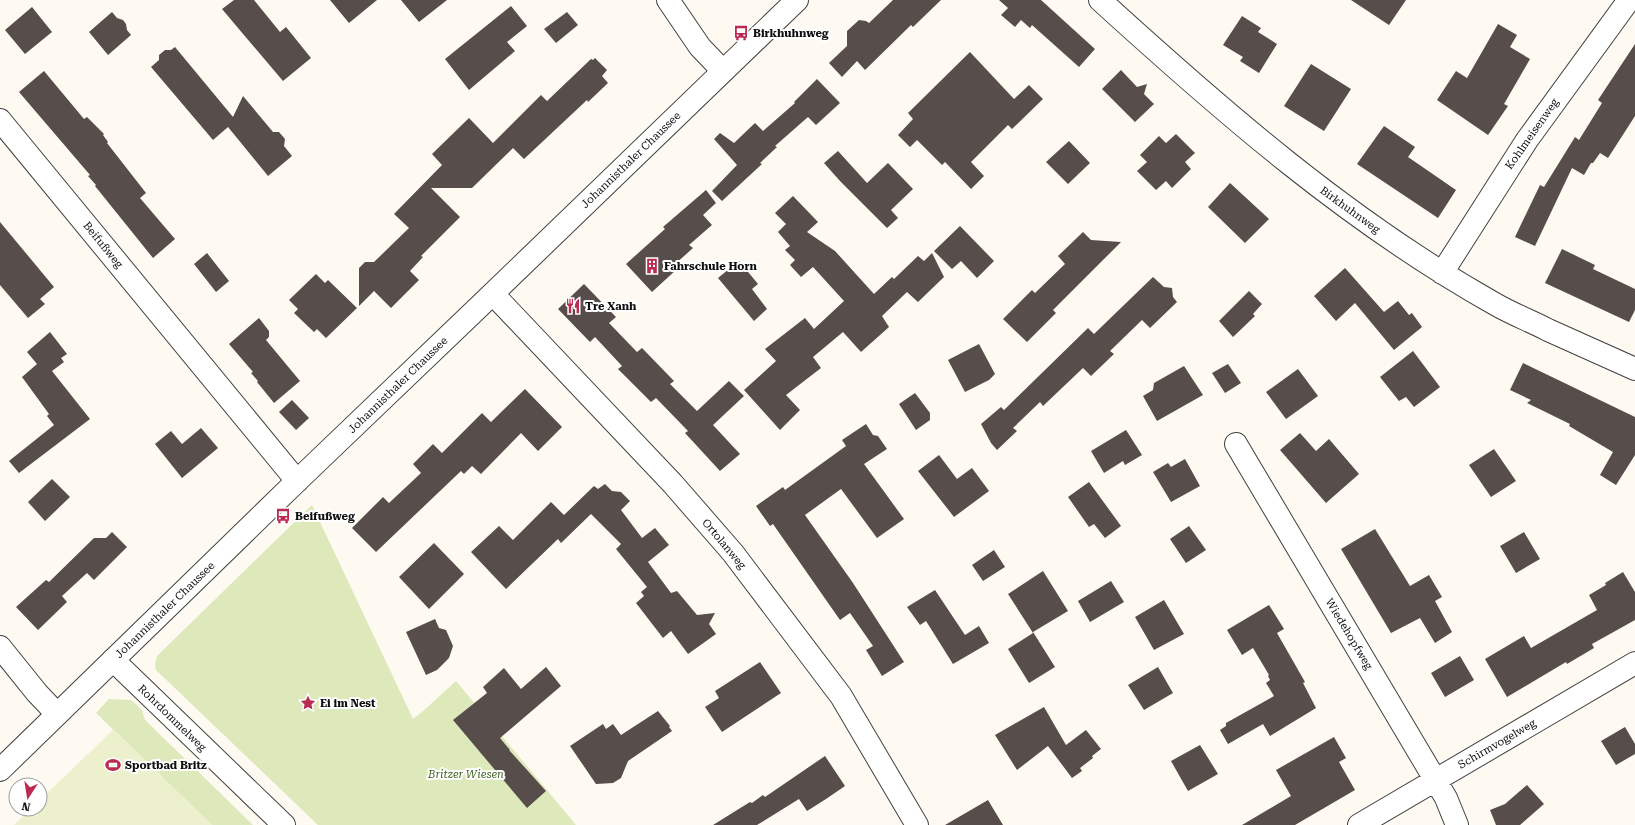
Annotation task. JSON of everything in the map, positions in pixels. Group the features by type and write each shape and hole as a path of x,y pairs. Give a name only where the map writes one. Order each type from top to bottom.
{"street":[{"path":"668,0 700,47 723,71"},
{"name":"Johannisthaler Chaussee","path":"0,770 297,481 797,0"},
{"name":"Birkhuhnweg","path":"1100,0 1178,70 1303,176 1374,228 1442,273 1496,305 1635,369"},
{"name":"Kohlmeisenweg","path":"1442,273 1527,140 1626,4 1627,0"},
{"name":"Beifußweg","path":"0,120 297,481"},
{"name":"Ortolanweg","path":"493,294 673,484 733,553 841,696 917,825"},
{"name":"Wiedehopfweg","path":"1236,444 1446,798 1458,825"},
{"path":"0,647 37,693 57,714"},
{"name":"Rohrdommelweg","path":"113,660 284,825"},
{"name":"Schirmvogelweg","path":"1359,825 1635,663"}],"green space":[{"name":"Britzer Wiesen","path":"312,505 413,719 456,681 576,825 318,825 156,670 155,664 157,656"},
{"path":"109,699 131,700 142,710 145,720 253,825 212,825 96,713"},
{"name":"Sportbad Britz","path":"113,730 212,825 14,825 22,817 48,817 48,792"}],"building":[{"path":"234,0 254,0 280,32 286,27 311,58 283,81 222,9"},
{"path":"330,0 377,0 349,23"},
{"path":"401,0 447,0 419,22"},
{"path":"893,0 941,0 913,27 911,25 865,70 857,61 842,77 829,63 847,46 847,31 859,20 869,23"},
{"path":"999,0 1041,0 1095,49 1079,67 1032,25 1030,28 1021,20 1015,27 1001,15 1008,8"},
{"path":"1351,0 1406,0 1389,25"},
{"path":"511,6 527,26 507,42 515,51 469,90 445,59"},
{"path":"32,7 52,32 25,54 5,30"},
{"path":"112,12 117,18 123,20 131,35 108,55 89,32"},
{"path":"567,12 578,25 556,43 544,29"},
{"path":"1242,16 1261,28 1258,32 1277,44 1259,73 1240,61 1243,57 1223,45"},
{"path":"1498,24 1517,35 1510,47 1530,59 1504,104 1508,106 1488,135 1437,100 1456,71 1467,78"},
{"path":"1635,44 1635,116 1608,158 1600,153 1593,163 1591,163 1584,175 1572,168 1535,246 1515,237 1540,185 1544,187 1575,137 1579,140 1602,103 1598,100"},
{"path":"175,47 233,117 243,96 273,132 279,132 285,139 284,146 292,156 268,176 228,127 213,140 151,67 159,60 159,55 165,50 171,50"},
{"path":"970,52 1014,99 1029,85 1043,99 1012,129 1008,125 971,162 984,176 971,189 945,162 942,165 917,140 910,147 898,135 913,119 908,113"},
{"path":"595,58 607,70 602,76 608,83 588,102 587,100 524,159 513,148 472,188 431,188 460,217 421,256 423,257 410,271 419,280 391,308 374,291 359,306 359,268 365,262 374,262 409,228 394,214 442,165 432,154 469,118 493,143 541,95 547,101 591,59 593,60"},
{"path":"1311,64 1351,89 1324,131 1284,106"},
{"path":"1121,70 1137,87 1147,84 1144,94 1154,104 1135,122 1102,89"},
{"path":"44,71 84,119 87,117 104,134 103,135 108,142 107,143 146,193 140,198 175,239 153,258 95,186 96,185 88,176 90,175 19,92"},
{"path":"817,79 840,103 816,125 808,117 775,146 777,147 760,163 762,164 722,201 712,191 737,165 714,139 720,133 734,143 755,123 763,131 795,103 794,102"},
{"path":"1384,126 1415,147 1408,157 1456,190 1438,218 1357,164"},
{"path":"1176,134 1195,153 1185,162 1191,169 1172,188 1166,181 1156,190 1137,171 1147,162 1140,155 1159,136 1166,143"},
{"path":"1069,141 1090,163 1068,184 1046,162"},
{"path":"838,151 867,183 888,163 913,189 891,210 898,218 887,228 824,163"},
{"path":"1230,183 1269,219 1245,243 1208,207"},
{"path":"706,190 716,203 703,215 712,225 689,245 693,248 674,265 677,269 652,292 626,264 665,229 663,227"},
{"path":"793,196 818,222 807,232 835,251 874,294 892,277 894,279 918,256 924,261 932,253 944,277 918,302 907,292 882,316 889,327 861,352 843,332 813,357 821,368 786,395 800,410 780,430 744,390 776,361 765,349 805,318 814,329 844,301 813,267 801,277 790,265 795,260 785,250 790,246 778,232 786,224 775,213"},
{"path":"0,222 54,287 40,299 45,304 28,318 0,285"},
{"path":"960,226 994,261 977,278 961,261 952,269 934,251"},
{"path":"1083,232 1091,240 1121,242 1053,310 1056,313 1027,342 1003,319 1032,290 1035,293 1065,264 1058,256"},
{"path":"1562,249 1595,265 1593,269 1635,289 1635,310 1629,322 1545,283"},
{"path":"207,253 229,281 216,292 194,264"},
{"path":"739,261 758,284 752,289 767,309 754,321 718,278"},
{"path":"1345,268 1384,312 1398,301 1409,315 1412,313 1422,327 1394,350 1355,303 1336,321 1314,296"},
{"path":"316,274 325,283 328,280 357,308 326,338 317,329 314,332 294,313 298,309 289,300"},
{"path":"1153,277 1164,287 1172,288 1173,297 1177,302 1150,328 1142,320 1110,351 1114,354 1091,376 1083,368 1043,406 1040,402 1013,428 1017,431 997,450 991,443 981,424 1001,407 1004,410 1088,328 1094,334"},
{"path":"584,284 616,317 609,323 637,352 642,348 674,381 670,384 697,411 729,381 744,396 713,425 740,454 720,471 685,433 688,431 656,398 651,402 618,369 622,366 595,337 590,342 558,309"},
{"path":"1249,291 1262,304 1253,314 1255,316 1233,337 1219,321"},
{"path":"259,318 269,331 269,337 266,340 300,381 274,403 257,382 258,381 251,373 253,372 229,344"},
{"path":"50,332 67,354 61,358 64,362 52,371 90,419 19,473 9,461 54,425 47,416 49,414 22,377 37,364 27,352"},
{"path":"979,344 995,374 989,380 965,392 948,360"},
{"path":"1413,351 1440,387 1414,407 1406,397 1399,401 1380,377"},
{"path":"1523,363 1635,417 1635,455 1616,485 1600,475 1613,452 1569,426 1570,424 1527,403 1531,400 1510,390"},
{"path":"1228,364 1241,383 1225,393 1212,373"},
{"path":"1184,366 1203,395 1157,421 1143,396 1153,390 1154,383"},
{"path":"1298,369 1318,396 1286,419 1266,392"},
{"path":"525,389 562,427 538,451 521,433 481,474 472,466 464,474 461,471 376,552 352,528 383,497 389,503 421,473 413,464 433,444 442,453 482,413 491,422"},
{"path":"915,393 930,413 930,420 916,430 899,404"},
{"path":"292,400 309,418 296,430 279,412"},
{"path":"866,424 873,435 878,436 887,449 864,464 904,519 877,538 841,489 805,515 853,583 904,662 882,676 866,650 873,646 850,613 840,620 773,524 770,526 756,506 783,487 785,490 846,446 842,440"},
{"path":"201,428 218,448 182,478 155,444 171,431 182,444"},
{"path":"1126,430 1142,455 1125,465 1123,461 1104,473 1091,451"},
{"path":"1300,433 1316,451 1329,439 1359,474 1326,503 1280,450"},
{"path":"1494,449 1516,481 1491,497 1469,465"},
{"path":"939,455 957,479 972,468 989,491 954,517 918,471"},
{"path":"1185,459 1200,486 1171,502 1153,472 1168,463 1171,467"},
{"path":"52,479 70,497 45,521 28,502"},
{"path":"1089,482 1121,526 1105,538 1094,524 1089,527 1068,497"},
{"path":"605,484 612,491 621,492 630,501 621,510 642,538 655,528 669,545 648,562 671,593 677,591 697,615 715,613 709,624 716,634 688,654 671,631 663,638 636,603 644,596 641,592 647,587 616,549 621,544 591,514 561,543 558,539 506,589 471,552 499,526 513,540 551,502 564,515 594,486 598,489"},
{"path":"1189,526 1206,550 1186,563 1170,539"},
{"path":"1375,529 1410,586 1429,575 1442,597 1435,601 1452,632 1435,643 1420,618 1391,633 1341,549"},
{"path":"112,532 127,547 94,580 87,573 62,596 67,602 38,630 16,607 46,580 49,582 94,538 106,538"},
{"path":"1524,532 1540,559 1516,573 1500,546"},
{"path":"434,543 464,574 429,609 399,577"},
{"path":"994,550 1005,567 983,581 972,565"},
{"path":"1043,571 1068,611 1033,632 1055,667 1029,683 1008,649 1033,633 1008,594"},
{"path":"1623,572 1635,592 1635,620 1592,644 1594,648 1567,664 1566,662 1507,697 1485,659 1524,636 1531,648 1597,610 1589,595 1606,585 1605,583"},
{"path":"1111,581 1124,602 1090,622 1078,601"},
{"path":"935,590 965,635 979,626 989,643 953,664 926,621 920,625 907,607"},
{"path":"1164,600 1184,634 1154,650 1135,617"},
{"path":"1269,605 1284,629 1277,633 1305,682 1303,683 1316,708 1270,736 1263,724 1228,744 1220,730 1226,726 1226,723 1274,696 1266,683 1270,680 1269,675 1253,648 1242,655 1227,630"},
{"path":"435,619 439,628 446,630 453,646 449,658 437,670 426,675 406,632"},
{"path":"1460,656 1474,680 1445,697 1431,673"},
{"path":"760,662 781,693 722,732 705,707 719,698 715,691"},
{"path":"546,667 561,686 500,738 546,791 527,808 453,720 487,693 483,687 504,668 521,689"},
{"path":"1158,667 1173,693 1144,710 1128,685"},
{"path":"1044,707 1066,745 1086,730 1101,749 1092,756 1093,758 1080,768 1082,771 1072,778 1048,746 1017,770 995,735"},
{"path":"658,711 670,726 669,727 672,731 628,761 621,778 613,783 596,784 570,746 603,724 606,729 613,724 621,735"},
{"path":"1625,727 1635,744 1635,754 1616,765 1601,741"},
{"path":"1334,737 1346,758 1339,762 1355,790 1295,825 1242,825 1291,796 1276,770"},
{"path":"1200,745 1218,774 1188,791 1171,761"},
{"path":"825,756 845,786 807,811 799,799 757,825 713,825 750,802 752,803 763,795 765,797"},
{"path":"1527,785 1544,804 1520,825 1496,825 1490,810 1505,804"},
{"path":"988,800 1003,825 945,825"}],"place":[{"name":"Birkhuhnweg","path":"741,33"},
{"name":"Fahrschule Horn","path":"652,266"},
{"name":"Tre Xanh","path":"573,306"},
{"name":"Beifußweg","path":"283,516"},
{"name":"Ei im Nest","path":"308,703"},
{"name":"Sportbad Britz","path":"113,765"}]}
